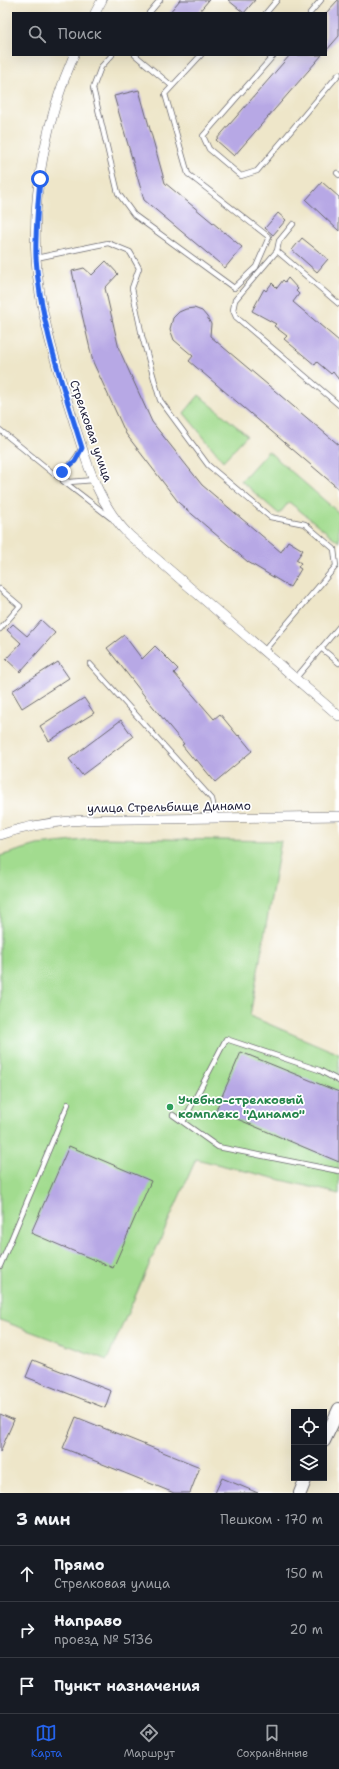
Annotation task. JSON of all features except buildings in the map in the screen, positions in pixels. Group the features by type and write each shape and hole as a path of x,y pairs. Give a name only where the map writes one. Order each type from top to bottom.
{"street":[{"path":"96,12 102,0"},
{"name":"Стрелковая улица","path":"74,56 51,121 40,179 36,258 40,293 52,348 82,448 94,480 106,507 117,522 263,652 339,716"},
{"name":"улица Стрельбище Динамо","path":"0,834 32,826 62,822 339,816"},
{"path":"327,1435 339,1409"},
{"path":"300,1493 305,1481"}],"lane":[{"path":"150,12 160,0"},
{"path":"267,12 277,0"},
{"path":"311,12 321,0"},
{"path":"111,56 101,67 93,88 118,193 134,216 234,288 258,269 277,251 279,241 293,224"},
{"path":"136,56 172,86"},
{"path":"200,56 165,94 188,174 269,237 258,269 235,300 233,310 236,317 339,405"},
{"path":"273,56 203,136 209,149 241,176 257,170 339,74"},
{"path":"36,258 108,243 130,252 139,268 132,288 142,336 160,400 208,465 270,517 305,524 334,548 337,564 263,652"},
{"path":"277,251 339,304"},
{"path":"0,430 54,474 117,522"},
{"path":"54,474 62,472 75,461 82,448"},
{"path":"54,474 69,482 94,480"},
{"path":"0,589 20,606 0,629"},
{"path":"294,679 339,627"},
{"path":"321,648 339,663"},
{"path":"90,664 212,799 216,818"},
{"path":"183,1122 226,1039 319,1070 339,1081"},
{"path":"0,1266 68,1104"},
{"path":"173,1115 218,1147 339,1171"}],"green space":[{"path":"199,395 247,435 223,461 184,413"},
{"path":"268,451 339,513 339,542 289,502 279,514 241,481"},
{"name":"Учебно-стрелковый комплекс \"Динамо\"","path":"102,838 281,841 250,1016 339,1054 339,1194 196,1159 107,1360 0,1320 0,856 37,845"}],"place":[{"name":"Учебно-стрелковый комплекс \"Динамо\"","path":"170,1107"}],"route":[{"path":"40,179 36,220 36,258 40,293 52,348 82,448 75,461 62,472"}]}
